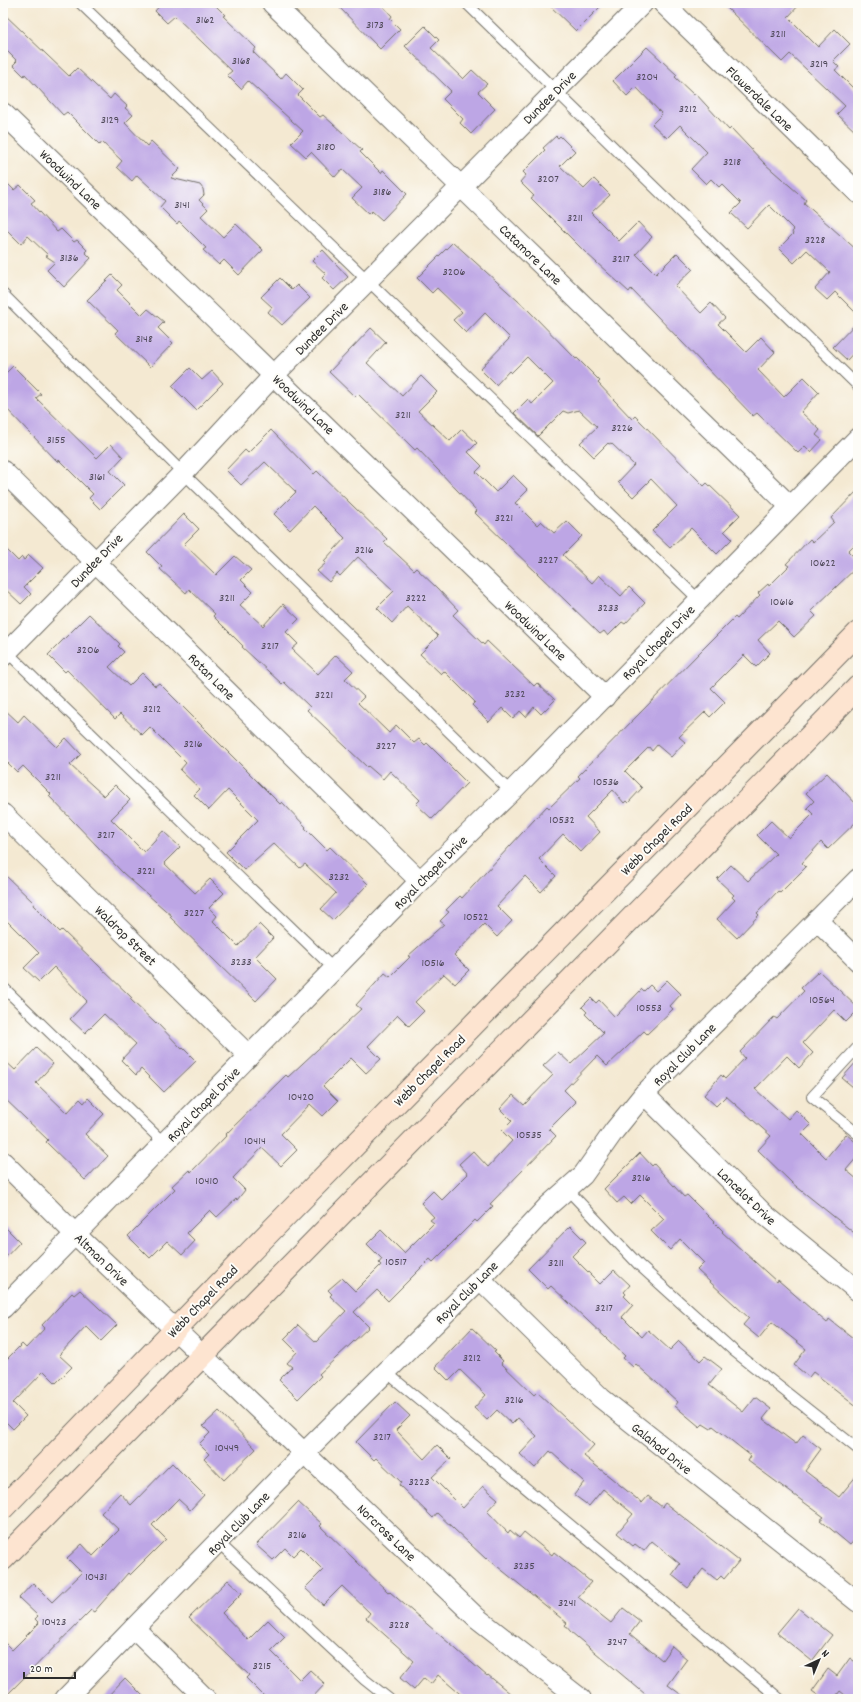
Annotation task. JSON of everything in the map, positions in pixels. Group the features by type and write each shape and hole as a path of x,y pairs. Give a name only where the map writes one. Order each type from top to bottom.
{"main road":[{"name":"Webb Chapel Road","path":"3,1508 175,1329 858,634"},
{"path":"3,1559 133,1427 202,1354 858,687"}],"street":[{"name":"Catamore Lane","path":"272,3 790,506"},
{"name":"Dundee Drive","path":"4,652 182,472 274,375 555,90 643,3"},
{"name":"Flowerdale Lane","path":"663,3 858,193"},
{"name":"Woodwind Lane","path":"3,113 605,696"},
{"name":"Royal Chapel Drive","path":"3,1308 335,970 420,881 511,792 858,438"},
{"name":"Rotan Lane","path":"3,472 95,560 420,881"},
{"name":"Waldrop Street","path":"3,814 249,1056"},
{"name":"Royal Club Lane","path":"66,1699 219,1543 304,1453 480,1279 548,1206 584,1175 614,1131 644,1094 858,879"},
{"path":"817,920 858,961"},
{"name":"Lancelot Drive","path":"644,1094 764,1216 858,1291"},
{"name":"Altman Drive","path":"3,1162 75,1234 202,1354"},
{"name":"Galahad Drive","path":"480,1279 601,1398 858,1602"},
{"name":"Norcross Lane","path":"202,1354 477,1618 581,1699"},
{"path":"134,1628 206,1699"}],"lane":[{"path":"80,3 698,600"},
{"path":"466,3 858,386"},
{"path":"3,294 182,472 511,792"},
{"path":"4,652 335,970"},
{"path":"3,987 164,1144"},
{"path":"858,1047 812,1097 858,1134"},
{"path":"568,1189 639,1265 734,1351 858,1449"},
{"path":"386,1372 780,1699"},
{"path":"219,1543 365,1680 389,1699"}],"building":[{"path":"162,3 213,3 225,15 223,16 256,48 253,52 281,79 286,73 303,90 298,95 320,117 323,115 362,150 360,152 381,173 383,170 407,194 382,220 372,211 369,214 352,198 362,188 342,169 335,177 311,152 306,157 291,143 303,131 248,81 241,89 227,75 232,71 175,16 167,23 155,11"},
{"path":"335,3 380,3 392,16 390,19 400,29 380,49"},
{"path":"547,3 604,3 576,31"},
{"path":"722,3 801,3 788,17 818,47 835,29 850,44 833,61 839,67 835,70 858,93 858,134 837,114 845,106 790,54 782,62"},
{"path":"3,13 69,76 77,68 110,99 114,94 127,106 125,108 133,115 125,123 147,146 151,141 180,169 171,178 200,185 203,189 204,195 199,200 208,209 201,216 223,237 236,224 263,250 239,275 224,260 219,265 203,250 206,248 179,221 177,224 160,207 165,201 137,175 132,181 117,167 122,161 102,142 100,145 67,112 63,115 25,74 24,76 13,65 17,61 3,47"},
{"path":"425,26 439,40 431,48 463,79 472,70 487,84 478,92 495,109 471,134 460,123 463,119 443,99 451,91 405,46"},
{"path":"647,47 677,75 675,77 694,95 695,93 729,130 731,128 765,164 806,200 804,203 858,251 858,315 835,292 827,300 815,289 830,272 807,250 794,263 779,248 793,234 792,232 794,230 769,205 747,228 731,213 741,203 722,184 719,187 711,179 706,184 691,169 707,152 680,125 667,138 652,124 662,114 636,87 627,96 613,81"},
{"path":"556,136 558,138 560,136 575,151 560,166 584,189 594,179 610,195 591,213 619,241 638,222 652,237 636,254 656,274 677,253 693,269 675,286 701,313 711,303 725,318 718,324 746,352 761,337 775,352 758,370 784,397 804,377 819,392 801,412 820,430 816,435 822,440 811,452 805,446 798,453 757,413 753,416 631,289 629,292 586,253 531,198 534,196 520,182 526,175 523,172 545,150 543,148"},
{"path":"3,179 14,190 20,185 35,200 31,203 57,232 61,229 74,242 77,240 87,250 85,252 91,258 64,287 47,270 55,262 46,256 48,255 28,236 21,244 3,226"},
{"path":"453,242 528,310 576,359 577,358 600,381 598,383 632,419 635,416 704,486 707,483 740,515 724,531 732,539 717,554 691,528 670,548 652,531 677,506 651,479 633,497 618,482 634,465 611,443 608,443 594,457 580,443 597,427 579,410 568,413 563,411 538,436 514,413 528,399 532,404 553,383 527,357 511,373 509,371 496,385 480,369 510,338 485,313 466,333 453,320 462,312 437,288 432,293 417,278"},
{"path":"323,250 348,277 334,290 322,278 326,274 312,261"},
{"path":"112,275 122,285 117,290 142,315 148,309 164,322 158,328 173,343 150,367 115,333 118,330 87,300"},
{"path":"280,278 292,290 297,285 310,298 282,325 268,312 272,307 261,297"},
{"path":"858,321 858,348 847,360 833,347"},
{"path":"371,328 386,342 367,363 402,396 421,376 437,392 418,411 450,441 462,429 477,443 468,452 482,466 476,472 496,492 513,475 528,490 515,503 537,525 541,521 554,533 567,521 582,536 563,555 592,583 599,575 621,596 629,587 645,603 625,624 622,622 608,636 604,631 600,634 475,513 477,511 417,448 415,450 358,394 355,397 329,372"},
{"path":"13,366 41,394 36,398 97,458 111,444 123,457 110,471 124,485 100,509 89,498 93,494 59,460 58,462 3,405 3,376"},
{"path":"190,368 202,380 212,371 223,383 196,410 172,386"},
{"path":"271,430 314,474 317,471 387,539 384,542 414,570 416,568 437,588 458,610 453,615 484,645 487,641 534,686 537,683 555,700 541,714 534,707 526,717 520,711 513,719 502,708 489,722 472,705 475,702 444,671 441,674 420,654 438,636 407,606 392,623 377,608 394,591 358,557 340,576 337,573 329,582 317,571 326,563 324,561 345,538 313,506 290,530 274,514 296,492 265,462 241,485 226,470 245,450 248,453"},
{"path":"858,490 858,541 848,551 858,561 858,566 811,611 816,616 794,637 778,621 758,640 770,653 756,667 744,655 711,688 725,702 710,717 705,712 679,737 685,742 671,757 657,745 652,751 649,747 625,771 642,788 628,803 626,801 624,803 613,790 586,817 600,832 581,852 563,834 539,859 556,876 541,892 525,876 497,906 512,921 497,937 484,924 454,955 469,970 455,984 444,974 415,1002 424,1011 409,1026 398,1015 368,1046 381,1059 366,1073 351,1058 323,1086 338,1101 323,1116 310,1104 281,1134 297,1150 281,1166 262,1148 233,1178 245,1190 237,1200 236,1199 217,1217 210,1210 187,1233 195,1241 182,1255 167,1241 150,1258 128,1236 175,1189 172,1186 189,1170 191,1172 227,1135 226,1134 286,1075 288,1077 361,1009 356,1005 385,973 390,977 410,957 408,956 444,924 440,921 449,912 446,910 460,896 462,898 547,806 549,808 580,778 578,776 735,617 737,619 760,595 758,593 768,584 769,586 789,566 786,564 810,539 813,542 834,522 831,518"},
{"path":"184,514 199,529 184,544 216,575 235,556 251,570 241,580 253,592 240,605 263,626 283,604 299,619 286,632 298,644 292,649 318,674 336,655 353,671 345,679 364,697 358,703 389,733 396,725 414,743 419,739 425,745 427,743 467,783 432,819 416,804 420,800 390,771 383,779 368,766 367,767 307,710 310,707 284,682 282,684 242,647 243,646 213,616 215,614 189,589 186,593 160,569 162,567 147,552"},
{"path":"3,546 18,561 22,557 24,560 29,555 43,568 24,587 31,594 21,604 3,587"},
{"path":"89,614 120,644 118,646 124,652 109,667 129,686 142,673 155,686 159,683 280,804 282,802 327,850 330,847 368,884 333,920 321,909 336,893 305,864 300,868 274,843 244,870 226,852 258,820 228,790 209,810 194,795 200,789 180,770 186,763 150,727 142,735 120,714 115,719 67,670 65,672 48,655"},
{"path":"3,708 18,722 24,715 57,747 66,738 81,754 70,765 104,796 115,785 130,800 111,819 144,852 163,831 180,847 164,863 195,893 210,879 224,893 209,908 217,916 213,921 238,946 259,924 273,938 255,957 277,979 256,1001 170,917 172,916 123,873 49,796 51,794 23,766 17,772 3,758"},
{"path":"827,773 858,806 858,820 828,849 821,842 802,863 806,867 780,893 778,891 757,913 759,915 737,938 717,919 735,900 732,897 734,895 717,879 731,865 748,881 776,854 757,835 771,821 789,838 813,814 807,808 814,801 806,793"},
{"path":"3,873 34,903 33,905 60,932 62,930 132,998 130,999 196,1061 164,1092 141,1069 136,1075 121,1060 136,1044 104,1014 85,1033 70,1019 87,1001 54,967 39,982 24,968 39,953 3,917"},
{"path":"819,971 858,1008 858,1010 846,1022 834,1010 803,1043 813,1053 799,1068 787,1056 755,1089 788,1119 796,1110 811,1125 802,1134 826,1158 846,1134 858,1144 858,1156 846,1170 858,1180 858,1236 792,1183 758,1150 771,1136 726,1096 716,1106 704,1095 721,1075 725,1079 745,1058 740,1052 774,1017 777,1019 804,991 801,988"},
{"path":"667,980 681,994 670,1006 673,1009 647,1034 644,1031 607,1066 597,1056 564,1090 576,1102 549,1129 556,1136 490,1204 493,1206 477,1222 475,1220 433,1262 430,1259 388,1301 377,1290 354,1312 369,1327 319,1374 321,1376 298,1399 279,1380 292,1367 287,1363 297,1352 284,1339 298,1325 316,1342 346,1311 330,1296 332,1294 328,1290 342,1278 355,1291 381,1265 379,1263 382,1259 367,1244 381,1230 404,1253 434,1223 430,1220 434,1217 421,1203 433,1191 442,1200 468,1174 459,1164 473,1151 488,1167 512,1141 502,1131 512,1121 500,1109 513,1095 524,1105 553,1075 543,1066 558,1052 571,1064 604,1033 585,1014 587,1012 582,1007 591,998 596,1003 599,1000 615,1017 642,989 644,991 650,985 656,991"},
{"path":"36,1048 53,1064 36,1083 67,1113 80,1099 84,1103 88,1098 104,1114 85,1134 108,1156 85,1180 46,1142 48,1140 3,1097 3,1059 15,1070"},
{"path":"858,1060 858,1091 842,1078"},
{"path":"640,1153 652,1166 654,1164 684,1197 687,1195 723,1231 722,1232 777,1282 778,1280 827,1323 829,1319 858,1342 858,1407 813,1372 809,1377 794,1365 806,1349 772,1322 759,1338 743,1325 749,1318 697,1270 704,1263 680,1239 670,1250 651,1231 664,1219 640,1195 631,1204 624,1197 617,1203 604,1189"},
{"path":"3,1225 20,1242 3,1260"},
{"path":"570,1226 586,1242 572,1256 600,1284 614,1270 630,1285 624,1292 626,1294 624,1296 633,1305 622,1317 642,1337 648,1330 670,1350 679,1341 700,1361 705,1356 722,1369 709,1385 743,1412 755,1397 771,1409 763,1419 796,1444 803,1435 821,1449 805,1471 839,1497 858,1474 858,1536 850,1545 820,1520 824,1517 748,1461 751,1456 713,1426 711,1429 703,1424 700,1427 675,1406 678,1402 636,1364 633,1367 623,1358 625,1356 551,1286 548,1289 528,1269"},
{"path":"80,1290 117,1325 101,1341 86,1326 59,1355 72,1367 56,1383 44,1371 13,1403 26,1416 13,1429 3,1419 3,1363 22,1344 26,1348 45,1328 42,1325 72,1293 74,1295"},
{"path":"472,1328 496,1351 494,1352 503,1361 501,1363 534,1395 537,1392 594,1445 584,1456 642,1503 648,1496 662,1507 665,1503 739,1561 724,1579 721,1576 717,1580 703,1569 688,1588 672,1575 680,1564 652,1541 644,1551 635,1544 633,1546 617,1533 633,1514 603,1489 589,1506 574,1495 584,1482 550,1451 535,1468 520,1454 537,1436 518,1418 512,1424 497,1410 487,1420 474,1408 486,1395 460,1370 449,1381 435,1367"},
{"path":"395,1402 410,1416 396,1430 424,1459 437,1445 451,1459 432,1477 463,1508 483,1486 498,1499 487,1511 508,1533 510,1530 519,1538 524,1532 552,1555 554,1552 591,1582 578,1597 611,1623 623,1608 640,1621 630,1634 662,1660 672,1646 687,1659 668,1685 687,1699 651,1699 571,1632 565,1625 567,1623 487,1558 486,1559 437,1513 433,1518 399,1485 401,1482 376,1458 374,1460 356,1442"},
{"path":"219,1411 256,1449 224,1480 204,1459 209,1454 199,1444 210,1433 203,1426"},
{"path":"172,1463 204,1495 190,1510 178,1499 152,1525 166,1539 130,1575 128,1573 94,1612 91,1610 3,1699 3,1641 12,1650 39,1623 35,1619 38,1616 19,1598 33,1583 52,1602 82,1573 67,1558 82,1544 93,1556 119,1530 101,1513 120,1493 131,1505"},
{"path":"298,1502 322,1524 320,1526 389,1593 390,1592 487,1676 488,1675 517,1699 466,1699 438,1675 431,1684 424,1678 414,1690 400,1678 414,1661 366,1618 370,1613 342,1586 323,1605 305,1588 323,1570 301,1548 293,1556 285,1548 273,1560 256,1545"},
{"path":"228,1580 242,1593 222,1613 248,1640 268,1620 285,1637 271,1651 300,1680 310,1670 325,1684 311,1699 267,1699 246,1678 249,1675 189,1618"},
{"path":"798,1608 832,1635 812,1661 777,1633"},
{"path":"850,1658 858,1664 858,1699 850,1699 840,1691 834,1699 823,1699 812,1691 828,1669 837,1676"},
{"path":"125,1678 146,1699 105,1699"}]}
